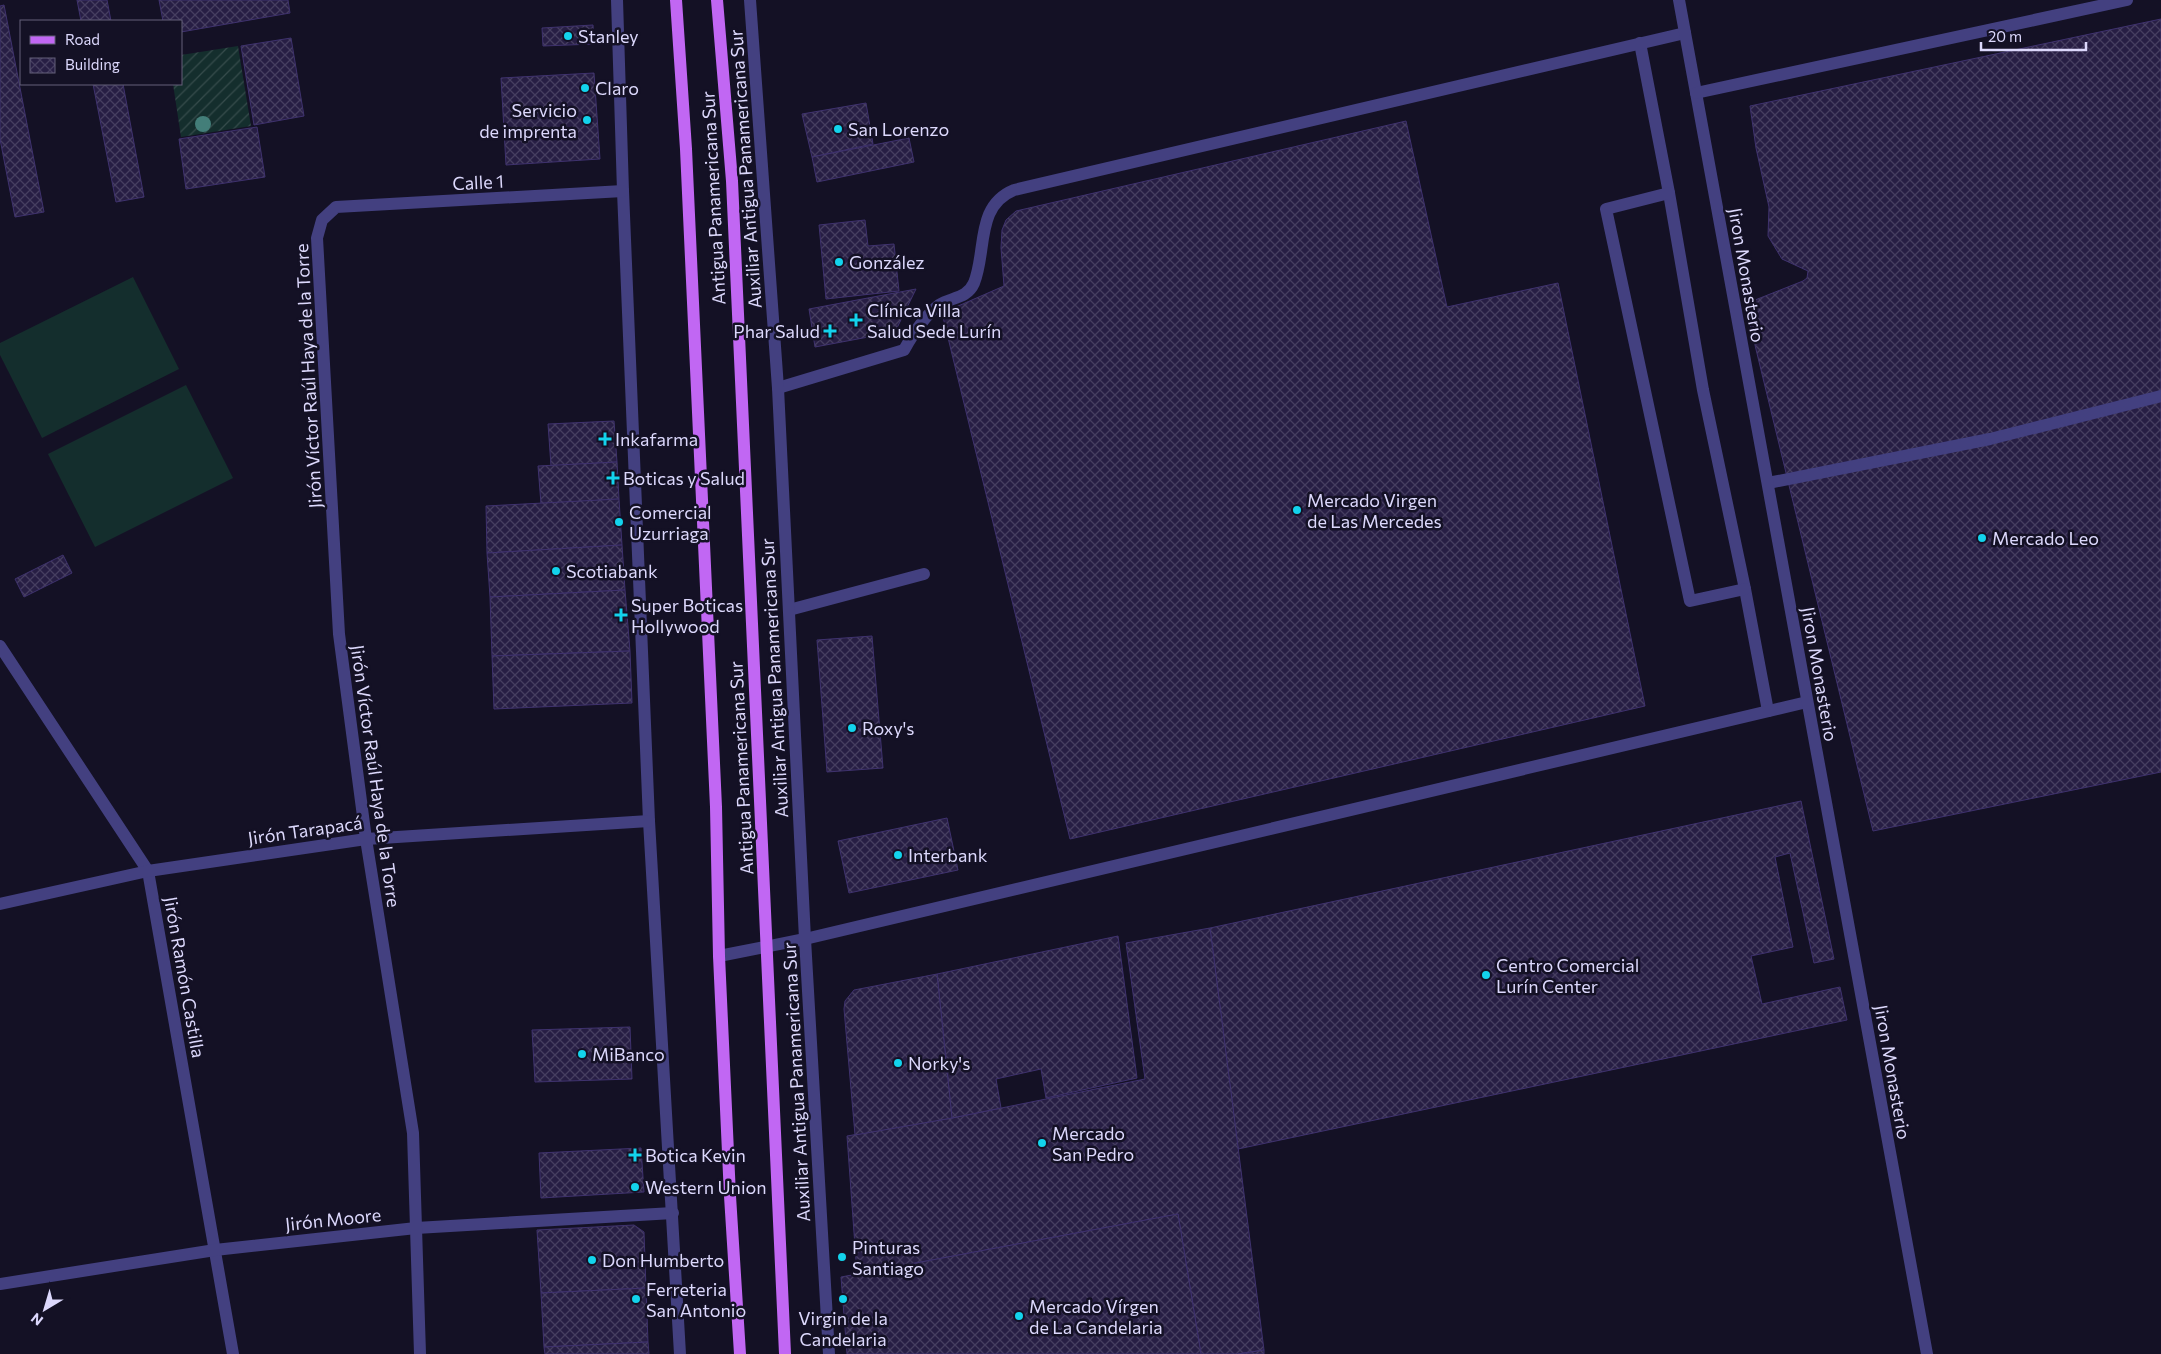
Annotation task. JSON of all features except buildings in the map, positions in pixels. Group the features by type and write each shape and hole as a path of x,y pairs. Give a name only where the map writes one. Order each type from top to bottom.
{"main road":[{"name":"Antigua Panamericana Sur","path":"676,0 686,159 716,797 719,956 730,1196 740,1354"},
{"name":"Antigua Panamericana Sur","path":"718,0 732,181 785,1354"}],"street":[{"path":"617,0 649,821 680,1354"},
{"name":"Auxiliar Antigua Panamericana Sur","path":"750,0 778,388 805,939 829,1354"},
{"name":"Jiron Monasterio","path":"1678,0 1927,1354"},
{"path":"1696,93 2127,0"},
{"path":"778,388 904,350 916,330 940,305 965,295 974,284 989,214 1001,195 1014,190 1685,32"},
{"path":"1640,43 1669,193 1702,390 1745,589 1768,711"},
{"name":"Calle 1","path":"336,207 623,191"},
{"path":"1669,193 1606,209 1690,601 1745,589"},
{"name":"Jirón Víctor Raúl Haya de la Torre","path":"336,207 322,220 317,238 339,634 366,839 413,1133 420,1354"},
{"path":"1768,484 1990,439 2161,396"},
{"path":"789,610 924,574"},
{"name":"Jirón Ramón Castilla","path":"0,646 148,871 233,1354"},
{"path":"719,956 805,939 1807,702"},
{"name":"Jirón Tarapacá","path":"0,904 148,871 366,839 649,821"},
{"name":"Jirón Moore","path":"0,1284 215,1250 416,1228 673,1213"}],"green space":[{"path":"238,46 251,126 181,137 173,85 182,85 182,55"},
{"path":"133,277 179,369 42,438 0,355 0,343"},
{"path":"186,385 233,478 95,547 48,454"}],"place":[{"name":"Stanley","path":"568,36"},
{"name":"Claro","path":"585,88"},
{"name":"Servicio de imprenta","path":"587,120"},
{"name":"San Lorenzo","path":"838,129"},
{"name":"González","path":"839,262"},
{"name":"Clínica Villa Salud Sede Lurín","path":"856,320"},
{"name":"Phar Salud","path":"830,331"},
{"name":"Inkafarma","path":"605,439"},
{"name":"Boticas y Salud","path":"613,478"},
{"name":"Mercado Virgen de Las Mercedes","path":"1297,510"},
{"name":"Comercial Uzurriaga","path":"619,522"},
{"name":"Mercado Leo","path":"1982,538"},
{"name":"Scotiabank","path":"556,571"},
{"name":"Super Boticas Hollywood","path":"621,615"},
{"name":"Roxy's","path":"852,728"},
{"name":"Interbank","path":"898,855"},
{"name":"Centro Comercial Lurín Center","path":"1486,975"},
{"name":"MiBanco","path":"582,1054"},
{"name":"Norky's","path":"898,1063"},
{"name":"Mercado San Pedro","path":"1042,1143"},
{"name":"Botica Kevin","path":"635,1155"},
{"name":"Western Union","path":"635,1187"},
{"name":"Pinturas Santiago","path":"842,1257"},
{"name":"Don Humberto","path":"592,1260"},
{"name":"Ferreteria San Antonio","path":"636,1299"},
{"name":"Virgin de la Candelaria","path":"843,1299"},
{"name":"Mercado Vírgen de La Candelaria","path":"1019,1316"}]}
